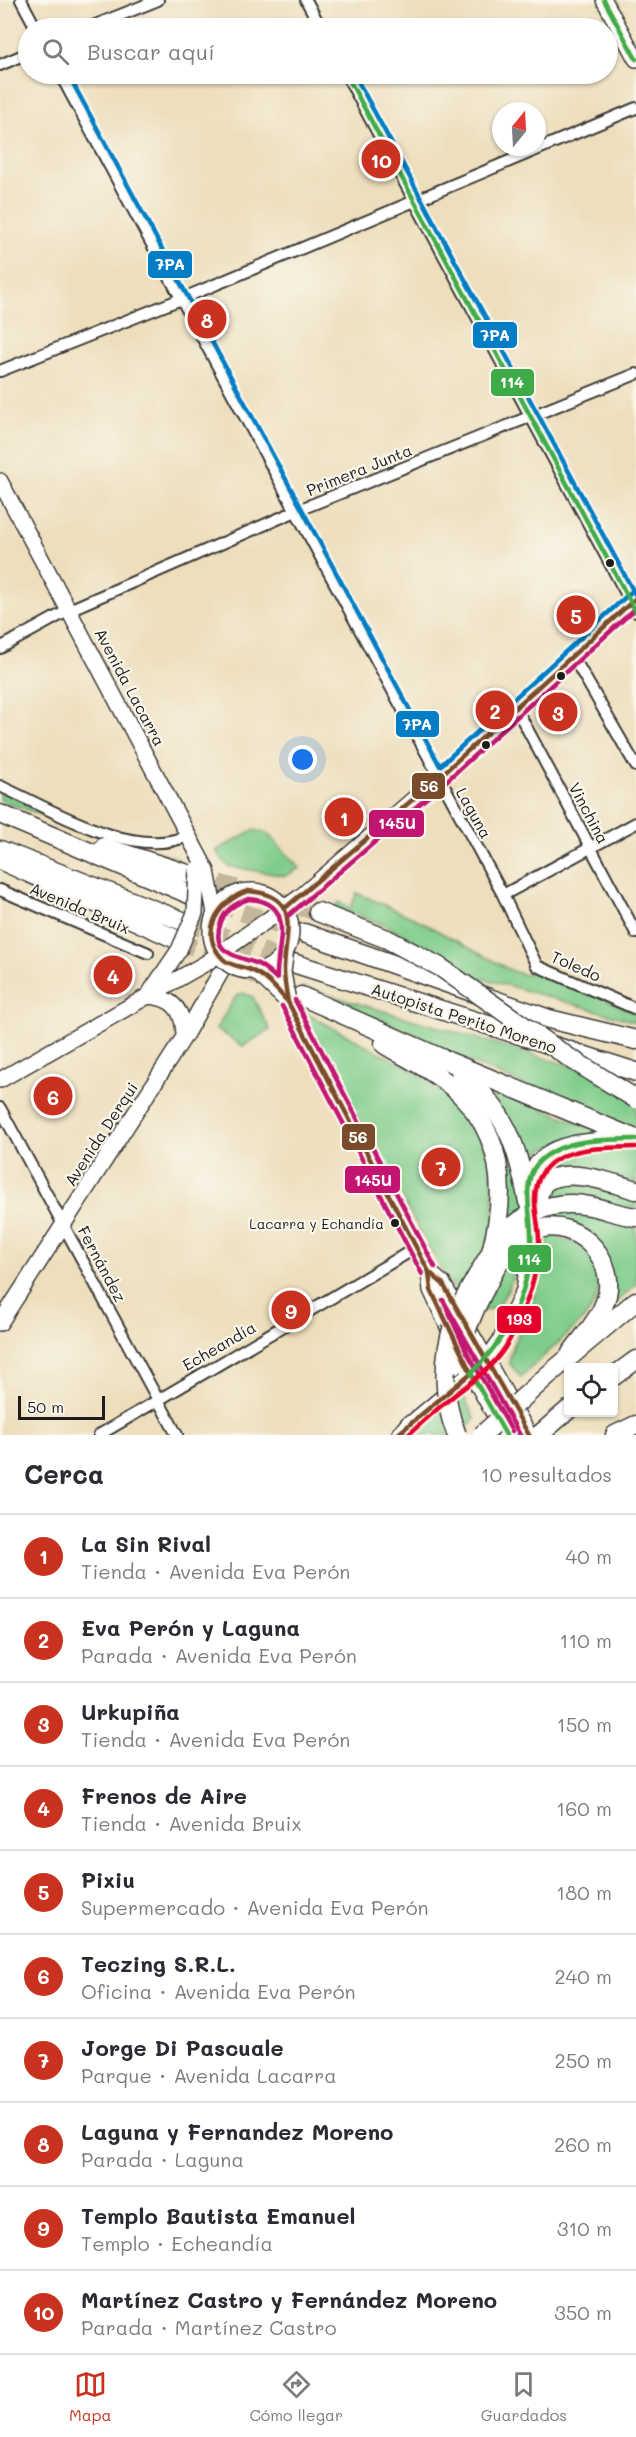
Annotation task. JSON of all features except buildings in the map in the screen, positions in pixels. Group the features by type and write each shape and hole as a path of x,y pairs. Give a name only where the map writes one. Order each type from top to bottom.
{"highway":[{"path":"0,814 191,895"},
{"path":"20,822 197,871"},
{"path":"0,850 185,922"},
{"path":"0,861 178,945"},
{"path":"318,912 387,939 440,967 568,1057 636,1099"},
{"name":"Autopista Perito Moreno","path":"304,933 549,1019 636,1040"},
{"name":"Autopista Perito Moreno","path":"290,956 636,1072"},
{"path":"295,999 337,1014 636,1139"},
{"path":"337,1014 457,1092 473,1109 494,1150 499,1173 501,1207 494,1254 474,1306 457,1370 459,1402 470,1435"},
{"path":"450,1062 490,1099 511,1133 530,1201"},
{"path":"530,1201 543,1184 560,1177 589,1177 636,1190"},
{"path":"457,1435 447,1404 448,1348 455,1320 513,1225 532,1211 576,1204 636,1217"},
{"path":"494,1254 521,1237 541,1228 555,1227 578,1234 592,1245 602,1258 608,1272 608,1291 594,1321 571,1353"},
{"path":"482,1435 571,1353 636,1301"},
{"path":"618,1373 636,1360"},
{"path":"539,1435 564,1413"},
{"path":"615,1435 636,1425"}],"main road":[{"path":"604,0 614,18"},
{"path":"618,26 636,59"},
{"name":"Avenida Lacarra","path":"0,481 195,850 197,871"},
{"path":"0,1080 147,996 218,962 299,898 438,778 572,655 634,604"},
{"path":"197,871 215,913"},
{"path":"147,996 195,913 197,871"},
{"path":"218,962 211,930 215,913 229,898 246,891 269,896 284,909 291,927 290,956 283,972 295,999 416,1248 429,1272 443,1284 530,1435"},
{"path":"218,962 241,969 254,970 290,956"},
{"name":"Avenida Derqui","path":"0,1323 184,1037 218,962"},
{"path":"254,970 295,999"},
{"path":"147,996 164,998 176,1005 182,1016 184,1037"},
{"path":"530,1201 533,1171 551,1152 590,1141 636,1139"},
{"path":"402,1432 486,1361 500,1341 524,1290 530,1248"},
{"path":"429,1272 430,1290 506,1435"}],"street":[{"path":"21,0 31,18"},
{"path":"113,18 158,0"},
{"path":"306,0 316,18"},
{"path":"0,65 18,57"},
{"name":"Laguna","path":"65,84 503,895 537,966"},
{"path":"351,84 530,417 634,604"},
{"path":"0,371 181,299 636,108"},
{"name":"Primera Junta","path":"0,648 69,610 296,511 636,374"},
{"path":"572,655 636,766"},
{"name":"Vinchina","path":"515,706 636,933"},
{"path":"0,786 88,825 133,841 168,843 187,836"},
{"path":"503,895 636,823"},
{"name":"Avenida Bruix","path":"0,890 148,953"},
{"name":"Toledo","path":"537,966 636,1009"},
{"name":"Fernández","path":"0,1108 177,1435"},
{"name":"Echeandía","path":"99,1435 416,1248"}],"green space":[{"path":"0,791 118,841 177,858 183,866 0,800"},
{"path":"253,830 267,833 300,868 285,876 228,866 216,851"},
{"path":"357,893 414,918 512,971 525,975 533,969 636,1012 636,1022 478,977 385,925 334,907 339,902 350,908"},
{"path":"302,987 636,1085 636,1133 470,1062 390,1024 303,991"},
{"path":"243,993 253,997 270,1030 243,1046 216,1029 236,996"},
{"path":"305,1013 407,1067 454,1099 475,1125 491,1161 494,1209 522,1247 509,1289 497,1307 480,1312 459,1295 442,1271 346,1097"},
{"path":"429,1060 459,1077 546,1188 573,1183 636,1197 636,1209 612,1205 506,1220 509,1194 504,1157"},
{"path":"493,1089 602,1132 543,1149 525,1165 491,1092"},
{"path":"594,1147 636,1147 636,1183 537,1177 544,1166 567,1152"},
{"path":"569,1210 636,1223 636,1285 610,1307 594,1237 527,1223"},
{"path":"552,1236 568,1240 581,1247 590,1256 599,1280 598,1293 583,1320 521,1377 509,1363 510,1356 535,1293 541,1266 542,1238"},
{"path":"457,1393 463,1395 475,1419 458,1435 406,1435"}],"tunnel":[{"path":"193,876 318,912"},
{"path":"191,895 304,933"},
{"path":"185,922 293,963"},
{"path":"178,940 269,981"}],"transit line":[{"name":"114","path":"604,0 614,18"},
{"name":"114","path":"618,26 636,59"},
{"name":"7PA","path":"73,84 440,766 631,592"},
{"name":"114","path":"351,84 636,612"},
{"name":"7PA","path":"359,84 636,596"},
{"name":"56","path":"284,909 438,778 636,598"},
{"name":"145U","path":"289,915 443,784 636,608"},
{"name":"56","path":"248,891 265,894 277,900 284,908 288,929 284,969 288,1002 263,977 249,969 226,962 215,949 212,928 220,910 238,895 248,891"},
{"name":"145U","path":"249,899 264,902 274,908 279,917 281,928 277,979 258,964 228,952 222,948 219,941 218,933 225,913 235,905 249,899"},
{"name":"145U","path":"295,1000 435,1267"},
{"name":"56","path":"288,1002 429,1272"},
{"name":"145U","path":"282,1006 422,1274"},
{"name":"114","path":"506,1435 471,1373 496,1345 505,1330 514,1314 526,1281 531,1244 528,1192 532,1172 547,1155 570,1144 597,1140 636,1139"},
{"name":"193","path":"408,1435 489,1366 510,1339 525,1306 538,1260 539,1242 535,1203 537,1184 544,1170 555,1160 569,1154 603,1148 636,1147"},
{"name":"56","path":"397,1435 471,1373 431,1290 429,1272"},
{"name":"56","path":"429,1272 443,1284 529,1435"},
{"name":"145U","path":"512,1431 467,1352 443,1300 520,1435"}],"place":[{"name":"Martínez Castro y Fernández Moreno","path":"381,159"},
{"name":"Laguna y Fernandez Moreno","path":"207,319"},
{"name":"Pixiu","path":"576,615"},
{"name":"Eva Perón y Laguna","path":"495,710"},
{"name":"Urkupiña","path":"558,712"},
{"name":"La Sin Rival","path":"344,817"},
{"name":"Frenos de Aire","path":"113,975"},
{"name":"Teczing S.R.L.","path":"53,1096"},
{"name":"Jorge Di Pascuale","path":"441,1167"},
{"name":"Lacarra y Echandía","path":"395,1223"},
{"name":"Templo Bautista Emanuel","path":"291,1310"}]}
